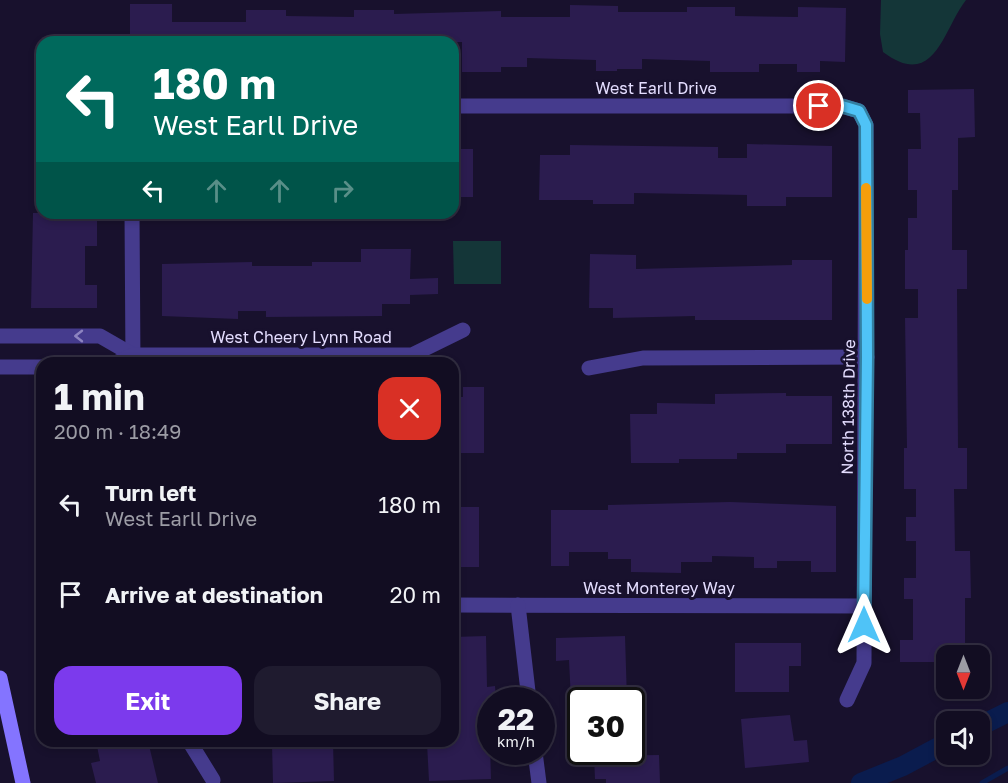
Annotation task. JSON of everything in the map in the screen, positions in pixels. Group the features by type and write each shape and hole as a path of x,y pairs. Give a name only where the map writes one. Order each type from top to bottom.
{"street":[{"name":"West Earll Drive","path":"459,106 842,106 859,111"},
{"name":"North 138th Drive","path":"847,700 864,663 867,357 866,125 859,111"},
{"path":"132,219 133,357"},
{"name":"West Cheery Lynn Road","path":"272,357 412,355 463,330"},
{"name":"West Cheery Lynn Road","path":"0,336 100,336 130,357"},
{"path":"589,368 643,358 867,357"},
{"path":"0,367 36,367"},
{"name":"West Monterey Way","path":"459,605 864,606"},
{"path":"518,605 527,687"},
{"path":"0,678 23,783"},
{"path":"193,747 213,780"},
{"path":"537,765 539,783"}],"green space":[{"path":"881,0 966,0 935,52 926,60 915,64 901,62 883,52 880,34"},
{"path":"453,241 501,241 501,284 454,284"}],"building":[{"path":"130,4 172,4 172,22 246,22 246,10 286,10 286,16 354,17 354,10 394,10 394,14 501,11 501,17 570,17 570,5 618,6 618,12 687,12 687,7 735,7 735,16 798,17 798,7 846,8 845,62 820,61 820,72 797,72 797,64 759,64 759,72 710,72 710,61 642,59 642,69 596,71 596,60 527,58 527,67 501,67 501,72 462,72 462,42 459,42 459,36 130,36"},
{"path":"974,89 975,137 958,138 958,190 952,190 952,250 967,250 967,289 957,289 958,448 967,448 967,489 954,489 955,551 970,551 971,598 965,598 965,645 936,645 936,662 900,662 900,640 913,640 913,599 904,599 904,578 916,578 916,541 906,541 906,517 916,517 916,489 904,489 904,448 907,448 905,318 918,318 918,289 905,289 905,250 908,250 908,218 917,218 917,190 908,190 908,149 921,149 920,113 908,113 908,90"},
{"path":"747,144 832,146 832,197 786,197 786,206 747,206 747,195 634,193 634,204 593,204 593,200 539,200 540,155 570,155 570,145 718,147 718,158 747,158"},
{"path":"459,149 473,149 473,197 459,197"},
{"path":"33,213 36,213 36,219 97,219 97,246 85,246 85,285 97,285 97,308 31,308"},
{"path":"361,249 411,249 410,279 438,278 438,294 410,295 410,304 382,304 382,316 266,317 266,311 238,311 238,319 162,316 162,264 252,262 252,266 312,266 312,262 361,262"},
{"path":"590,254 636,255 636,269 792,265 792,260 832,260 832,320 695,320 695,316 613,318 613,308 589,308"},
{"path":"463,387 484,387 484,453 459,453 459,397 463,397"},
{"path":"786,393 786,396 832,396 832,444 786,444 786,453 737,453 737,459 679,459 679,463 631,463 630,414 657,414 657,403 715,404 715,394"},
{"path":"730,502 836,506 836,572 811,572 811,561 777,561 777,568 754,568 754,557 712,556 712,562 681,562 681,573 631,572 631,559 608,559 608,552 569,552 569,566 551,566 551,510 608,510 608,505"},
{"path":"459,507 479,507 479,567 459,567"},
{"path":"486,636 487,687 477,687 477,765 491,765 491,779 429,781 427,747 459,747 459,637"},
{"path":"625,636 627,687 570,687 569,660 556,661 556,638"},
{"path":"735,643 801,643 801,666 789,666 789,692 735,692"},
{"path":"790,715 794,741 807,740 809,762 745,768 741,719"},
{"path":"97,747 149,747 158,783 96,783 91,763 100,761"},
{"path":"272,747 333,747 334,781 273,783"},
{"path":"645,755 659,755 660,783 606,783 606,779 595,779 594,765 645,765"}],"waterway":[{"path":"990,721 1008,712"},
{"path":"861,783 903,766 936,748"},
{"path":"982,783 1008,768"}],"slow traffic":[{"path":"866,188 867,299"}],"route":[{"path":"819,106 842,106 859,111 866,125 867,357 864,625"}]}
